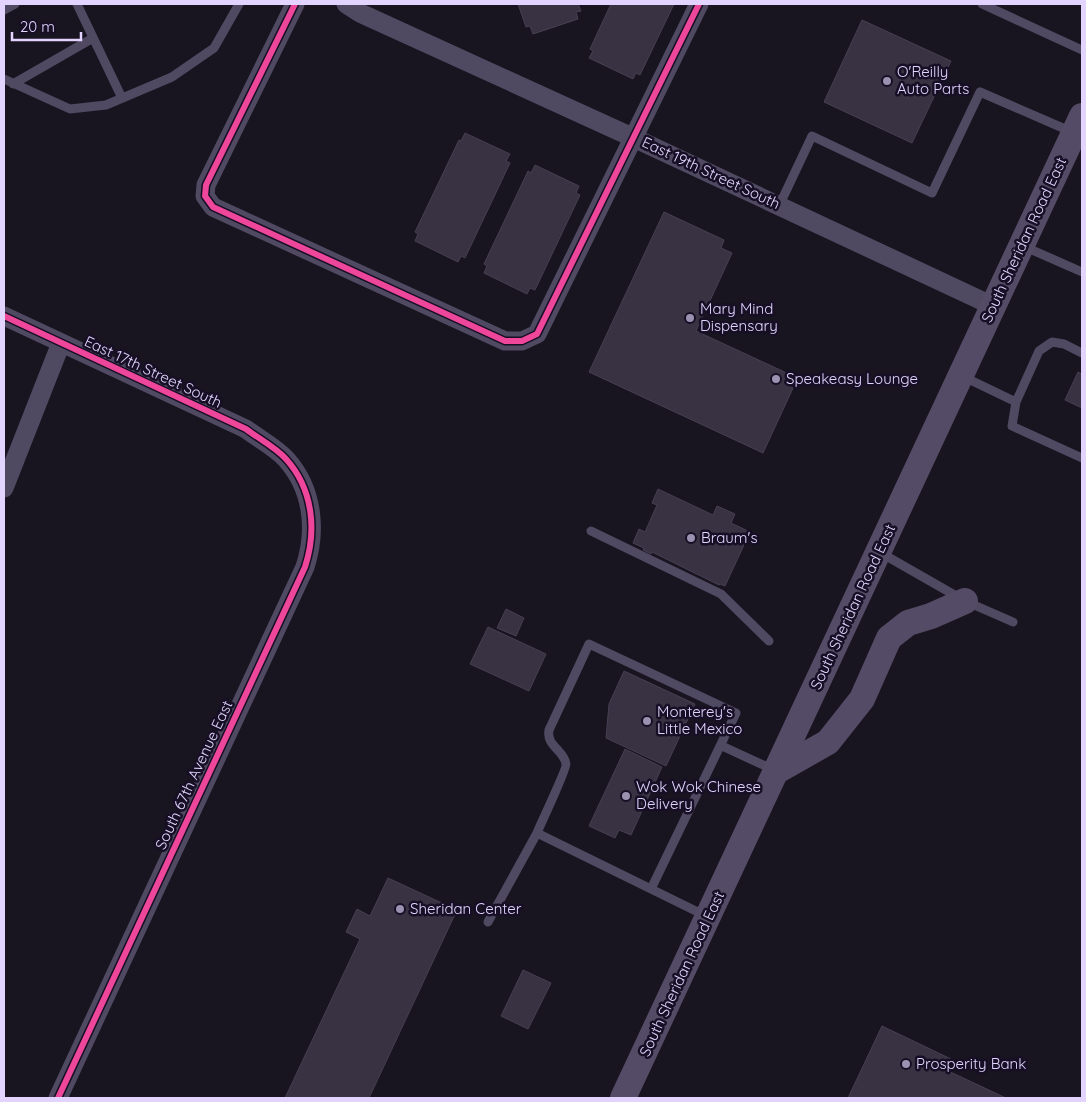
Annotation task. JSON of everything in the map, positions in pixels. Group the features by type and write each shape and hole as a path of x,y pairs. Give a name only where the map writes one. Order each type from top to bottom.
{"main road":[{"name":"South Sheridan Road East","path":"624,1098 1078,125"},
{"path":"776,771 828,742 862,699 890,638 908,623 931,616 965,600"}],"street":[{"path":"295,4 206,186 205,196 212,207 505,341 522,342 537,334 699,4"},
{"name":"East 19th Street South","path":"346,4 360,13 994,306"},
{"name":"East 17th Street South","path":"4,316 246,429 287,460"},
{"path":"4,488 60,343"},
{"name":"South 67th Avenue East","path":"58,1098 304,567 310,550 311,507 302,481 287,460"}],"lane":[{"path":"4,10 15,4"},
{"path":"77,4 122,98"},
{"path":"4,79 70,109 106,105 172,76 214,48 239,4"},
{"path":"982,4 1082,50"},
{"path":"13,84 93,38"},
{"path":"779,206 812,136 932,193 980,92 1078,125"},
{"path":"1022,246 1082,272"},
{"path":"1082,352 1064,344 1052,342 1039,351 1016,402 1012,426 1082,458"},
{"path":"961,376 1016,402"},
{"path":"591,531 721,594 769,641"},
{"path":"878,552 965,600 1013,622"},
{"path":"488,922 537,833 566,767 565,759 550,743 549,730 589,644 736,713 722,746 651,889"},
{"path":"722,746 776,771"},
{"path":"537,833 708,917"}],"building":[{"path":"518,4 578,4 581,11 576,12 578,19 533,34 530,26 526,27"},
{"path":"611,4 674,4 640,75 636,73 633,79 589,58 593,51 590,49"},
{"name":"O'Reilly Auto Parts","path":"862,20 951,61 912,143 824,102"},
{"path":"465,133 510,154 506,161 510,163 465,258 461,256 458,262 415,241 418,234 415,232 459,140 461,141"},
{"path":"535,165 579,186 576,193 580,195 535,290 530,288 527,294 484,273 487,266 484,264 528,171 531,173"},
{"path":"664,212 724,240 721,248 732,253 696,331 791,375 786,385 793,388 763,453 589,372"},
{"path":"1078,372 1082,374 1082,408 1065,400"},
{"name":"Braum's","path":"658,489 713,515 717,506 735,514 731,523 750,532 725,586 719,585 652,552 651,554 633,543 639,529 645,532 657,505 652,503"},
{"path":"506,609 524,618 516,636 497,628"},
{"path":"488,627 546,654 529,691 470,664"},
{"name":"Monterey's Little Mexico","path":"624,671 695,704 666,766 606,738 609,704"},
{"name":"Wok Wok Chinese Delivery","path":"625,749 662,767 631,835 619,830 615,838 589,826"},
{"path":"388,878 457,910 369,1098 285,1098 360,939 346,932 357,909 370,916"},
{"path":"523,970 551,983 528,1029 501,1016"},
{"name":"Prosperity Bank","path":"882,1026 951,1059 946,1070 1006,1098 848,1098"}],"cycle path":[{"path":"295,4 206,185 205,196 213,207 505,341 522,341 537,334 699,4"},
{"path":"4,316 246,429 277,451 295,471 307,497 311,524 311,539 305,567 58,1098"}],"place":[{"name":"O'Reilly Auto Parts","path":"887,81"},
{"name":"Mary Mind Dispensary","path":"690,318"},
{"name":"Speakeasy Lounge","path":"776,379"},
{"name":"Braum's","path":"691,538"},
{"name":"Monterey's Little Mexico","path":"647,721"},
{"name":"Wok Wok Chinese Delivery","path":"626,796"},
{"name":"Sheridan Center","path":"400,909"},
{"name":"Prosperity Bank","path":"906,1064"}]}
